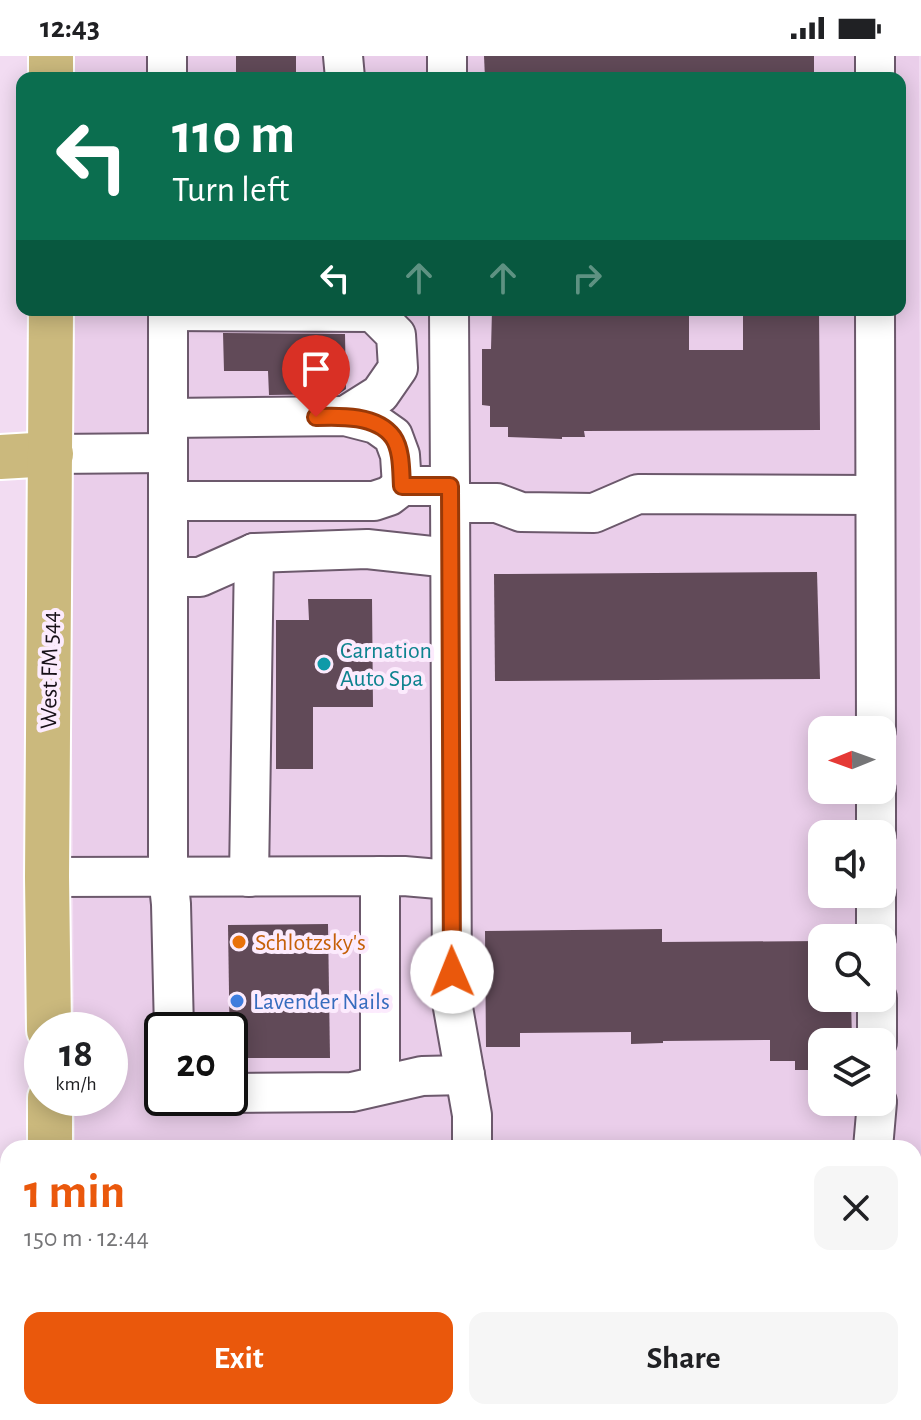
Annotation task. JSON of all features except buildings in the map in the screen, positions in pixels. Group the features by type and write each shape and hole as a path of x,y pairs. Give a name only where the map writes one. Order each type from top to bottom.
{"main road":[{"name":"West FM 544","path":"49,1012 51,316"},
{"path":"0,457 51,454"},
{"path":"50,1116 50,1140"}],"lane":[{"path":"168,316 168,876 174,1012"},
{"path":"345,416 380,394 398,368 396,335 377,316"},
{"path":"449,316 452,1002 472,1115 472,1140"},
{"path":"875,316 876,716"},
{"path":"51,454 167,435 345,416 376,424 393,436 400,455 402,486"},
{"path":"169,501 374,501 389,496 402,486 497,503 521,512 594,513 638,494 874,495"},
{"path":"170,577 200,577 254,553 367,549 450,558"},
{"path":"249,877 254,553"},
{"path":"47,877 380,876 450,880"},
{"path":"380,876 380,1084"},
{"path":"248,1093 352,1092 422,1076 465,1075"},
{"path":"874,1140 876,1116"}],"shaded area":[{"path":"67,56 919,56 921,1140 75,1140 75,1116 128,1116 128,1012 74,1012 69,316 906,316 906,72 68,72"}],"place":[{"name":"Carnation Auto Spa","path":"324,664"},
{"name":"Schlotzsky's","path":"239,942"},
{"name":"Lavender Nails","path":"237,1001"}],"route":[{"path":"316,417 345,416 376,424 393,436 400,455 402,486 450,486 452,972"}]}
